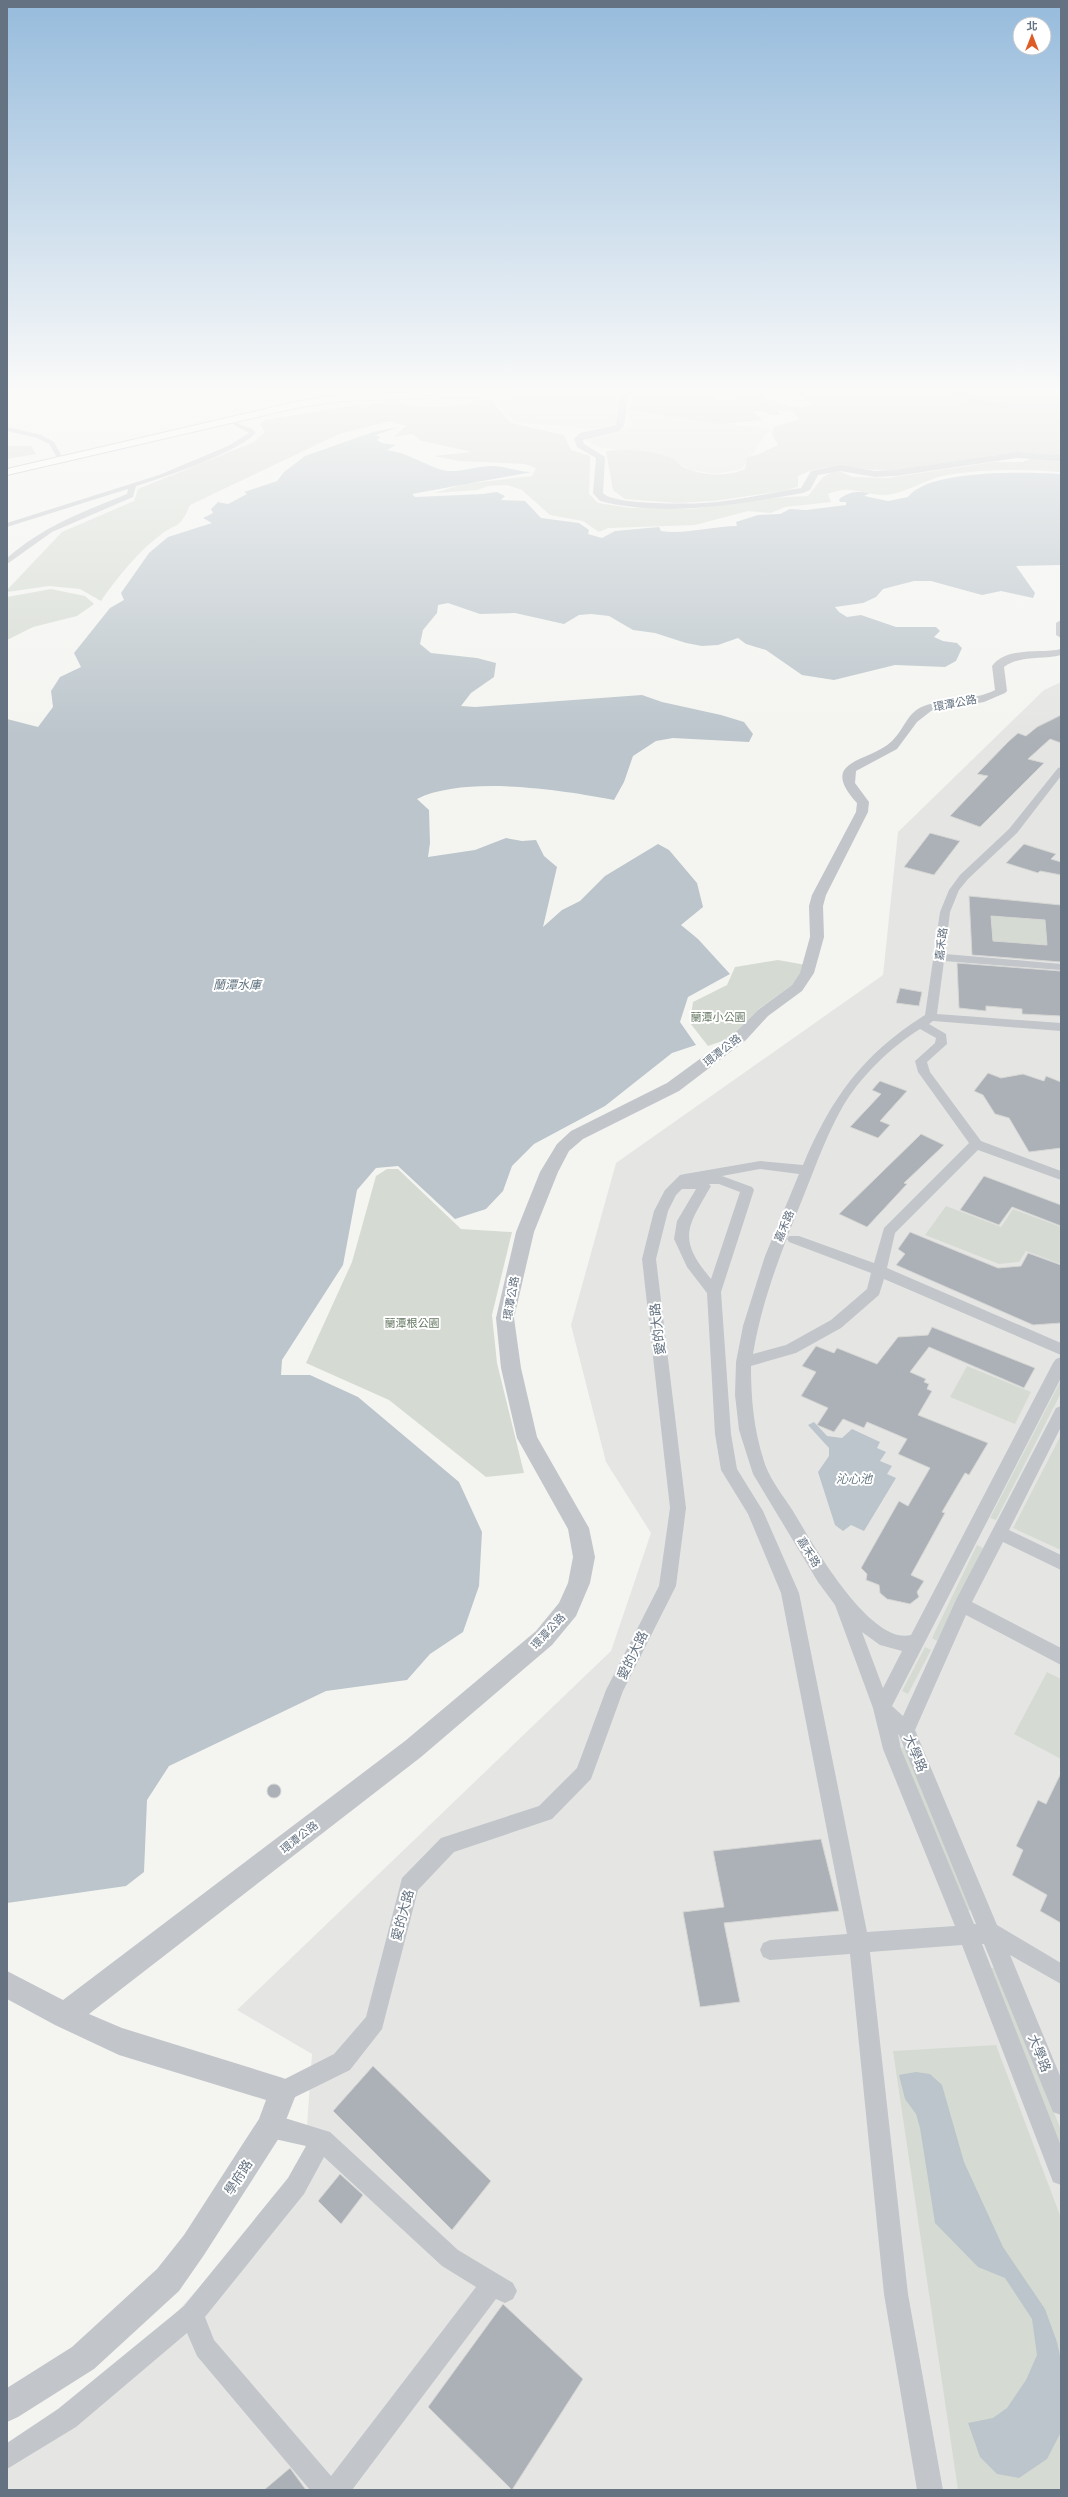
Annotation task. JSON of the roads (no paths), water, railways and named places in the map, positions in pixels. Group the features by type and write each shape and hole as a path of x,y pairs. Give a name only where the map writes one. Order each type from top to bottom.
{"street":[{"path":"7,525 73,504"},
{"path":"7,562 23,546 42,533 79,515 108,504"},
{"path":"626,504 704,506 719,504"},
{"path":"1061,623 1061,635"},
{"name":"環潭公路","path":"64,2016 413,1749 544,1638 568,1609 579,1583 584,1557 578,1528 527,1438 512,1368 505,1318 525,1232 549,1172 563,1148 577,1135 673,1087 740,1037 763,1013 797,988 807,974 817,936 816,906 819,895 862,812 863,802 847,781 846,777 850,769 897,743 910,721 925,710 935,706 989,697 1001,691 998,666 1003,660 1011,657 1053,655 1061,652"},
{"name":"嘉禾路","path":"906,1730 882,1708 842,1601 824,1577 759,1470 747,1430 743,1395 744,1362 750,1326 772,1256 807,1170 838,1104 858,1077 900,1036 931,1017 945,912 954,890 964,877 1013,831 1061,770"},
{"path":"940,957 1061,967"},
{"path":"931,1017 1061,1027"},
{"path":"920,1023 942,1037 941,1044 920,1061 924,1072 976,1144 1061,1176"},
{"path":"744,1362 791,1349 836,1324 874,1290 889,1231 976,1144"},
{"path":"685,1178 760,1165 807,1170"},
{"path":"685,1178 720,1180 747,1190 714,1292 723,1434 729,1470 755,1511 790,1593 859,1944 868,2012 896,2294 930,2490"},
{"name":"愛的大路","path":"283,2092 342,2062 375,2022 409,1885 448,1845 546,1813 584,1773 615,1690 667,1586 678,1508 648,1259 660,1211 670,1192 685,1178"},
{"path":"670,1192 689,1184 704,1186 681,1229 682,1242 699,1275 714,1292"},
{"path":"794,1239 880,1271 1061,1349"},
{"path":"1061,1363 882,1708 892,1749 968,1934 1061,2174"},
{"name":"大學路","path":"1061,1412 962,1605 906,1730 1061,2104"},
{"path":"1000,1533 1061,1563"},
{"path":"842,1601 870,1628 887,1640 901,1645 909,1645 917,1640"},
{"path":"962,1605 1061,1657"},
{"path":"770,1950 991,1933 1061,1974"},
{"path":"7,1984 64,2016 119,2041 283,2092"},
{"name":"學府路","path":"7,2406 83,2358 168,2280 194,2245 269,2128 283,2092"},
{"path":"269,2128 288,2130 322,2140 450,2258 499,2287 336,2490"},
{"path":"7,2457 67,2418 192,2314 296,2186 322,2140"},
{"path":"192,2314 205,2348 326,2490"}],"water":[{"name":"蘭潭水庫","path":"216,504 527,504 541,518 579,523 589,530 588,534 602,538 615,531 659,527 661,531 679,532 737,526 736,522 758,515 780,514 790,509 806,510 846,505 846,504 1061,504 1061,565 1016,566 1035,593 1033,598 1001,591 982,595 931,581 914,581 883,589 876,597 863,603 835,607 839,612 847,617 861,615 896,627 936,627 940,631 934,637 943,641 957,643 962,648 956,661 945,667 895,665 834,680 802,675 766,650 746,644 738,638 718,645 702,646 686,643 655,633 633,630 609,616 591,614 579,615 564,624 515,613 480,614 448,603 438,605 437,613 423,630 420,644 431,653 477,658 496,663 494,677 471,693 461,706 475,707 642,695 662,702 721,715 744,722 753,734 749,742 673,738 656,741 633,756 624,782 614,800 542,789 487,786 437,792 417,799 429,810 430,843 428,857 475,850 506,838 522,841 536,840 544,856 557,867 543,927 562,910 580,901 605,876 658,844 669,850 697,883 703,907 681,925 698,939 730,974 688,997 680,1022 696,1045 672,1053 605,1106 534,1144 512,1166 503,1191 486,1209 455,1219 398,1166 376,1168 357,1190 343,1265 282,1360 281,1375 310,1375 358,1397 459,1482 482,1532 479,1586 463,1632 430,1654 407,1680 326,1691 169,1766 147,1800 144,1872 126,1886 7,1903 7,719 38,727 53,707 51,691 60,677 81,667 74,653 110,608 124,600 121,593 149,553 168,537 212,523 203,518 213,513 211,509"},
{"name":"沁心池","path":"814,1422 827,1436 842,1438 852,1429 880,1442 877,1448 886,1452 880,1461 892,1466 887,1474 896,1478 864,1531 851,1525 843,1531 835,1525 818,1472 829,1456 829,1448 808,1425"},
{"path":"916,2072 930,2074 942,2085 964,2162 1003,2247 1045,2309 1057,2342 1061,2361 1061,2432 1047,2459 1019,2478 997,2474 980,2457 968,2423 993,2418 1007,2408 1026,2380 1037,2355 1032,2319 1005,2278 978,2267 935,2223 920,2128 916,2114 905,2099 899,2075"}],"park label":[{"name":"蘭潭小公園","path":"718,1017"},
{"name":"蘭潭根公園","path":"412,1323"}]}
